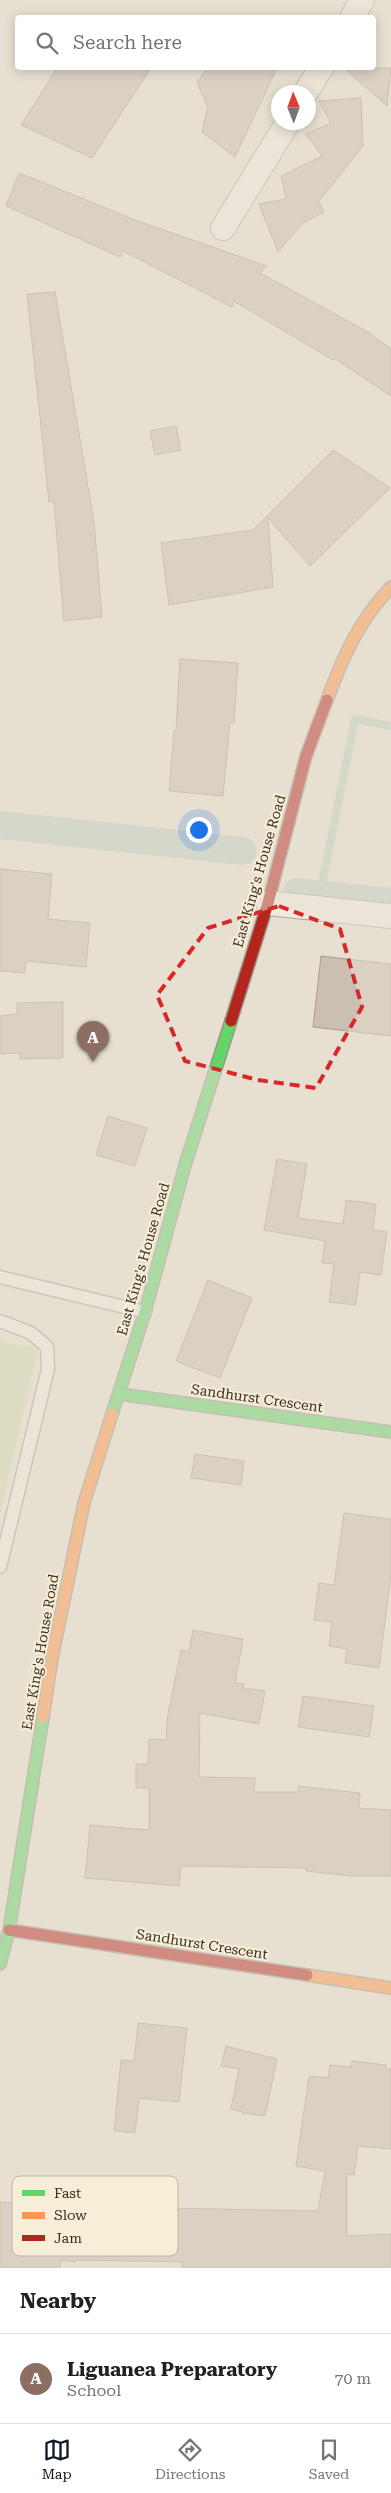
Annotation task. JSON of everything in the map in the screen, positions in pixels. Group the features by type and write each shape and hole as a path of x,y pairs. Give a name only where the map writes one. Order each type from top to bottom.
{"main road":[{"name":"East King's House Road","path":"0,1964 9,1930 52,1658 84,1502 145,1312 186,1165 268,903 306,756 343,658 370,608 391,586"},
{"name":"Sandhurst Crescent","path":"119,1394 391,1432"},
{"name":"Sandhurst Crescent","path":"9,1930 391,1988"}],"street":[{"path":"354,15 362,0"},
{"path":"310,85 320,70"},
{"path":"223,228 283,130"},
{"path":"268,903 391,916"}],"lane":[{"path":"0,1277 145,1312"},
{"path":"0,1321 31,1333 47,1347 48,1369 0,1568"}],"highlighted area":[{"path":"279,906 340,929 362,1007 316,1088 258,1080 185,1061 157,995 208,928"}],"green space":[{"path":"0,1341 38,1349 0,1516"}],"building":[{"path":"391,68 387,106 346,70"},
{"path":"56,70 150,70 92,158 21,125"},
{"path":"206,70 276,70 235,157 202,132 208,107 197,83"},
{"path":"361,98 363,146 319,201 324,212 303,223 278,252 259,204 286,199 281,176 322,156 306,134 331,123 319,101"},
{"path":"19,173 138,221 267,266 260,273 368,332 391,349 391,396 334,358 333,360 234,301 232,307 123,251 120,257 6,206"},
{"path":"55,292 94,522 102,617 64,621 54,502 49,502 27,294"},
{"path":"176,426 181,450 155,455 150,431"},
{"path":"333,450 390,488 310,566 268,518 273,587 169,605 161,543 253,530"},
{"path":"180,659 238,663 234,723 230,723 223,796 169,791 174,731 176,731"},
{"path":"0,869 52,874 48,919 90,923 86,967 26,961 25,973 0,971"},
{"path":"321,956 391,964 391,1036 313,1027"},
{"path":"63,1002 63,1058 20,1059 20,1053 0,1054 0,1016 17,1014 17,1003"},
{"path":"108,1116 147,1128 135,1166 96,1155"},
{"path":"277,1159 307,1164 298,1218 343,1224 346,1200 376,1204 373,1230 387,1232 381,1275 360,1272 356,1305 329,1302 334,1264 322,1263 325,1241 264,1230"},
{"path":"208,1280 252,1298 220,1378 176,1361"},
{"path":"195,1454 244,1461 241,1485 191,1478"},
{"path":"344,1513 391,1519 391,1575 379,1668 345,1663 347,1649 329,1646 332,1622 314,1620 319,1583 334,1585"},
{"path":"193,1630 243,1639 235,1683 244,1684 243,1688 265,1691 259,1724 200,1713 199,1777 255,1778 254,1792 298,1792 298,1786 360,1793 359,1808 391,1810 391,1876 351,1876 306,1871 307,1868 181,1866 179,1886 85,1878 90,1825 149,1830 149,1788 136,1788 136,1764 148,1764 149,1739 166,1740 167,1719 181,1650 189,1652"},
{"path":"303,1696 374,1706 369,1737 298,1727"},
{"path":"138,2023 187,2028 179,2102 139,2098 135,2133 114,2131 121,2060 134,2061"},
{"path":"226,2046 277,2059 265,2116 242,2113 231,2109 239,2069 221,2066"},
{"path":"352,2061 386,2065 385,2069 391,2069 391,2149 358,2146 354,2175 347,2174 347,2236 391,2234 391,2268 182,2268 183,2262 76,2260 76,2262 61,2260 60,2268 0,2268 0,2202 12,2203 12,2256 178,2256 178,2208 318,2211 325,2171 296,2166 309,2076 328,2078 330,2065 351,2067"}],"waterway":[{"path":"320,894 355,719 391,726"},
{"path":"0,825 243,851"},
{"path":"297,892 391,902"}],"traffic: fast":[{"path":"112,1414 145,1312 185,1165 231,1021"},
{"path":"119,1394 391,1432"},
{"path":"0,1964 9,1930 43,1717"}],"traffic: slow":[{"path":"327,700 353,640 370,613 391,587"},
{"path":"43,1717 52,1658 84,1503 112,1414"},
{"path":"307,1975 391,1988"}],"traffic: jam":[{"path":"231,1021 268,903 306,756 327,700"},
{"path":"9,1930 307,1975"}],"place":[{"name":"Liguanea Preparatory","path":"93,1062"}]}
